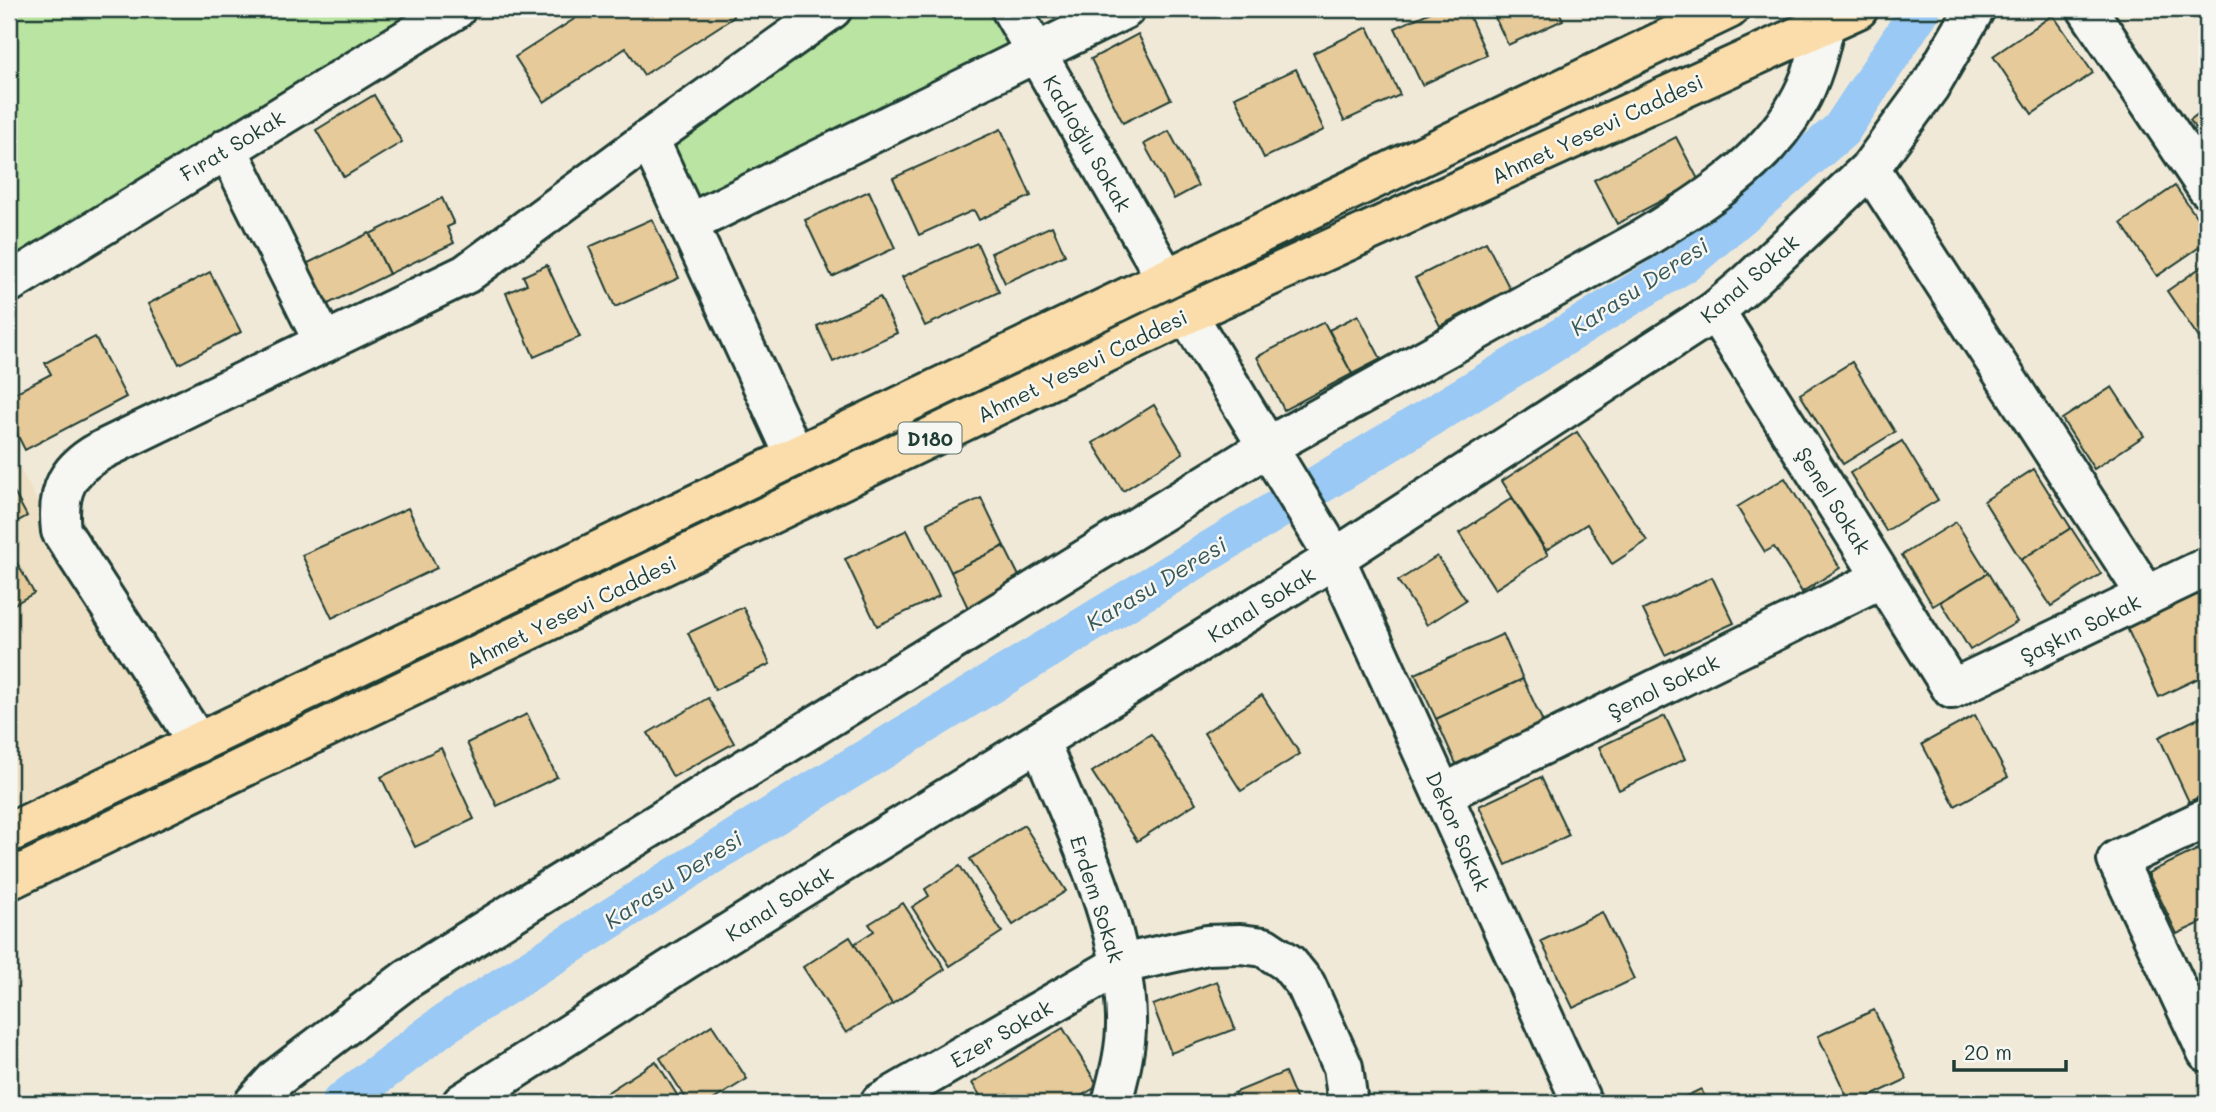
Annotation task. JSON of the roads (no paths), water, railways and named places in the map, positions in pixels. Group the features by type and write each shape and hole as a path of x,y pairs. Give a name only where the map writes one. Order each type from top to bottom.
{"highway":[{"name":"Ahmet Yesevi Caddesi","path":"9,833 1729,9"},
{"name":"Ahmet Yesevi Caddesi","path":"9,880 1187,314 1841,16"}],"street":[{"name":"Fırat Sokak","path":"9,284 456,9"},
{"path":"198,743 61,531 60,499 72,472 86,458 466,274 832,9"},
{"name":"Kadıoğlu Sokak","path":"1011,9 1166,278"},
{"path":"688,224 1125,9"},
{"name":"Kanal Sokak","path":"462,1103 685,960 1335,558 1715,312 1870,168 1930,86 1975,9"},
{"path":"2087,9 2207,188"},
{"path":"254,1103 277,1078 407,979 1267,447 1641,240 1686,212 1718,189 1763,148 1797,105 1818,54 1841,16"},
{"path":"649,139 795,456"},
{"path":"227,148 324,343"},
{"path":"1870,168 2147,596"},
{"name":"Şenel Sokak","path":"1715,312 1952,689"},
{"name":"Dekor Sokak","path":"1187,314 1335,558 1582,1103"},
{"name":"Şaşkın Sokak","path":"1952,689 2207,567"},
{"name":"Şenol Sokak","path":"1443,794 1882,578"},
{"name":"Erdem Sokak","path":"1040,742 1099,889 1121,964 1126,1021 1122,1063 1112,1103"},
{"path":"2207,818 2118,860 2207,1052"},
{"name":"Ezer Sokak","path":"880,1103 1121,964 1207,945 1240,944 1264,947 1287,962 1306,985 1343,1067 1347,1096 1345,1103"}],"waterway":[{"name":"Karasu Deresi","path":"341,1103 443,1025 756,826 1686,262 1841,130 1921,9"}]}
